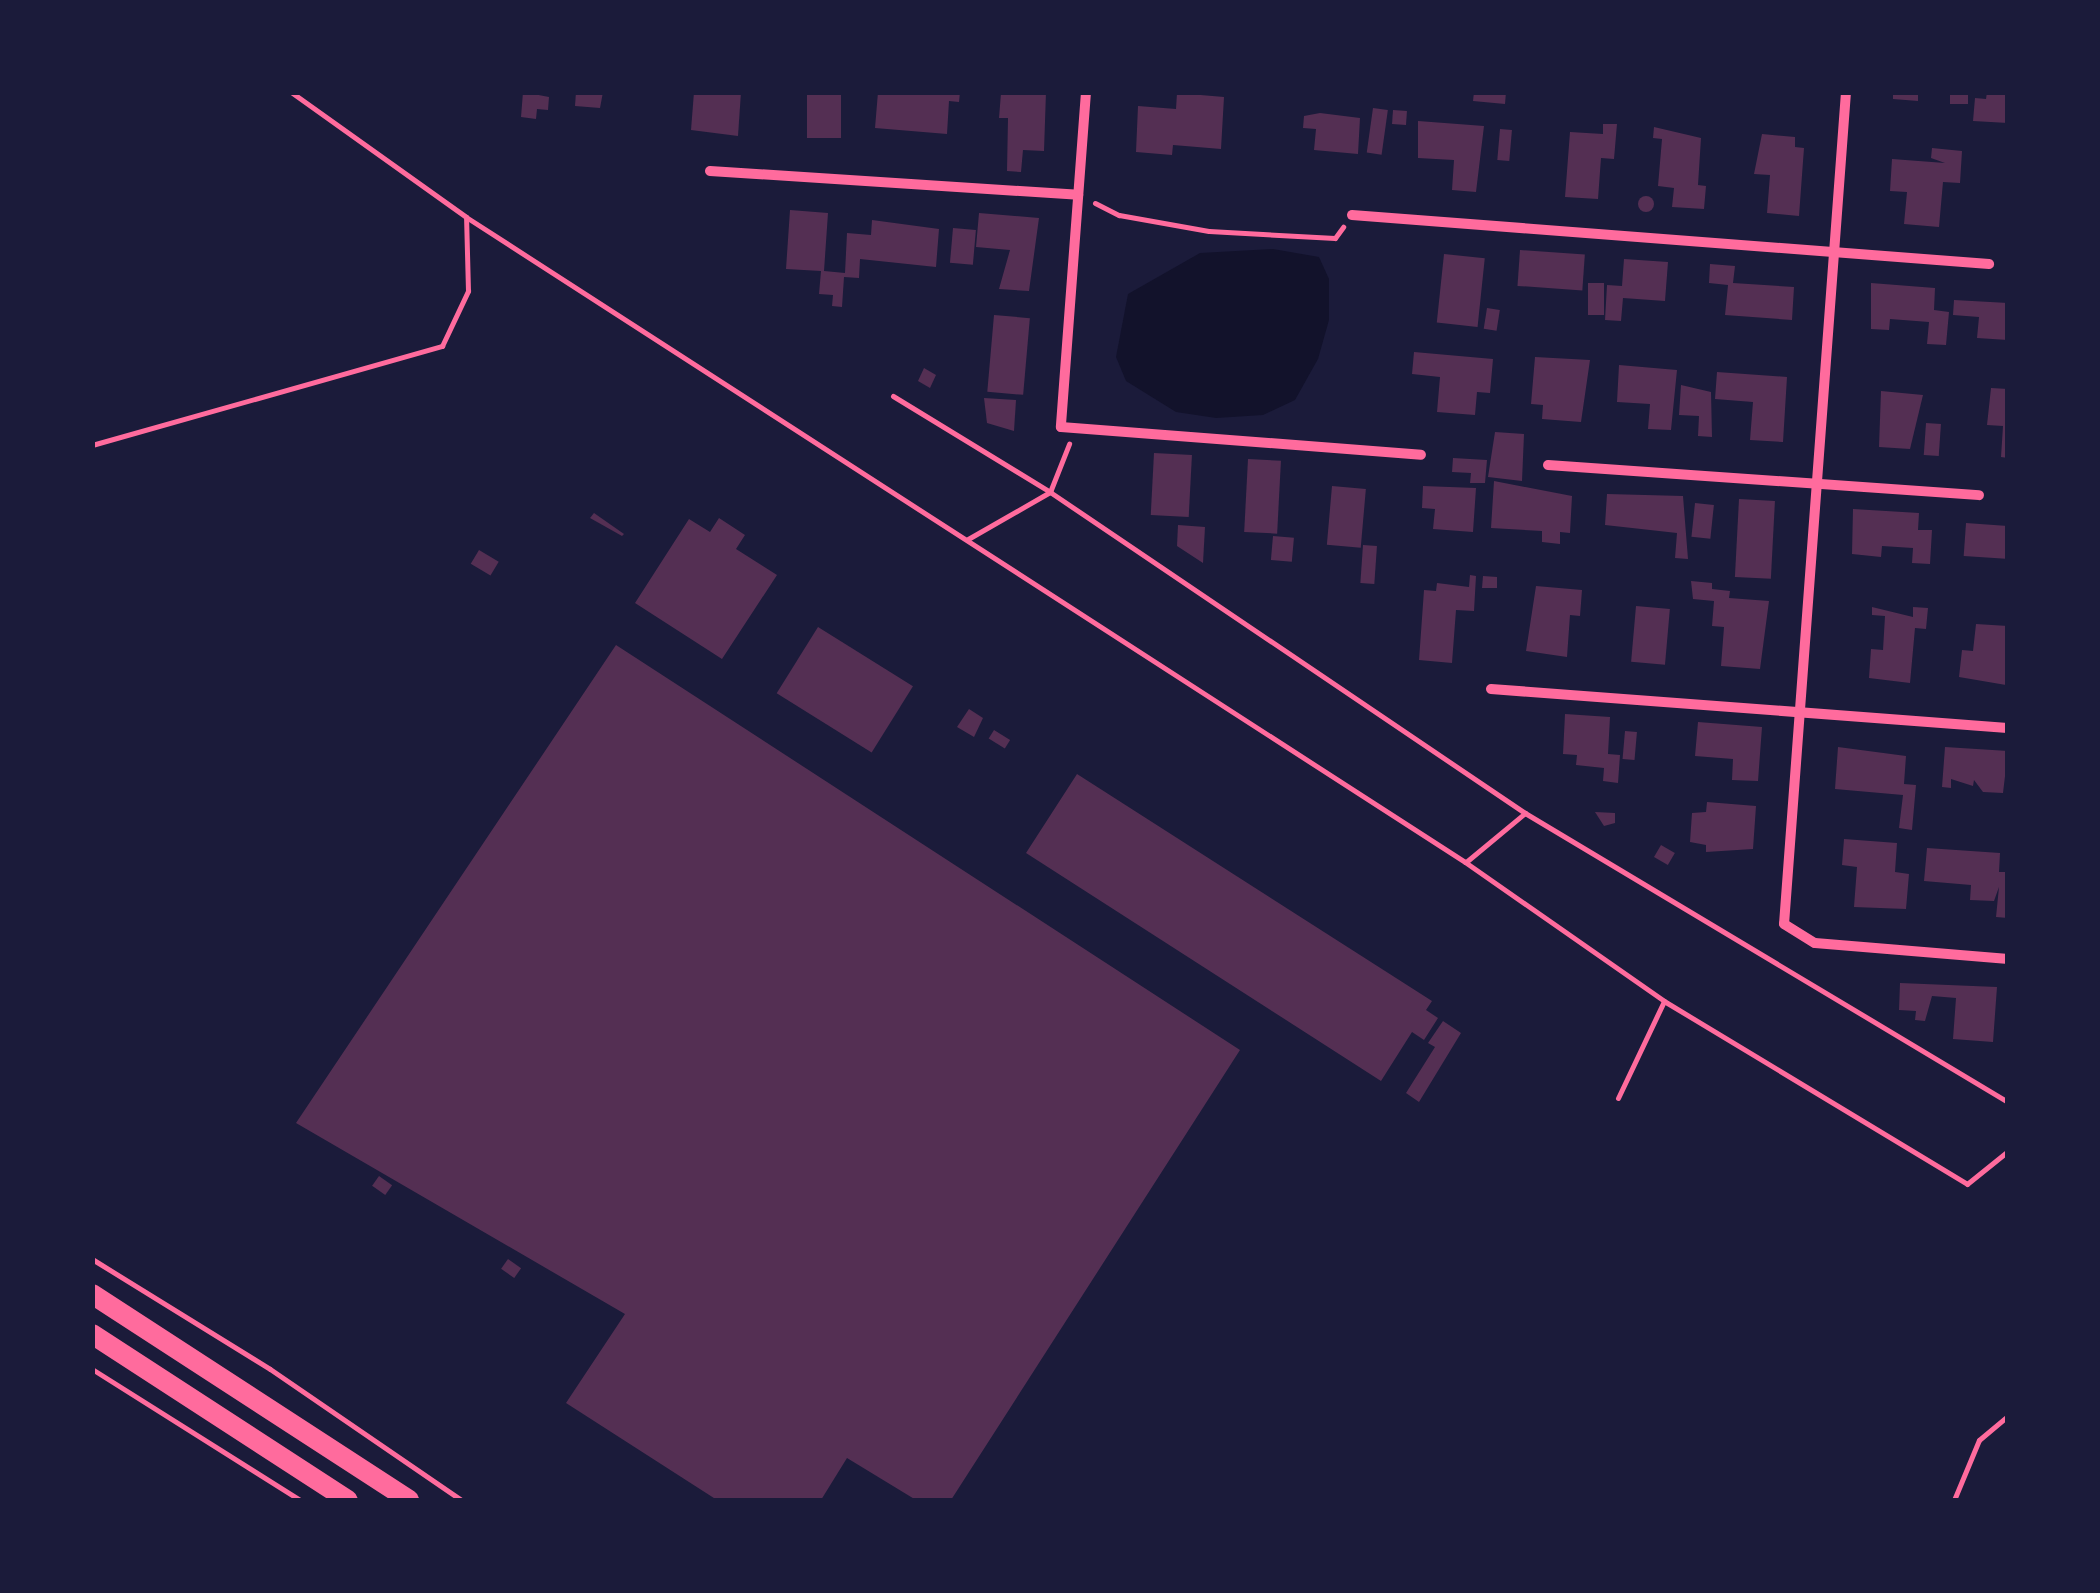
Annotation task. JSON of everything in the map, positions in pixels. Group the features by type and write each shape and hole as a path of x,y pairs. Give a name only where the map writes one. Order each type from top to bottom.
{"main road":[{"path":"92,1294 409,1500"},
{"path":"92,1334 348,1500"}],"street":[{"path":"1086,92 1061,427 1421,455"},
{"path":"1846,92 1830,252 1784,924 1816,943 2008,959"},
{"path":"710,171 1078,195"},
{"path":"1352,215 1989,264"},
{"path":"1548,465 1979,494"},
{"path":"1491,688 2008,728"}],"path":[{"path":"291,92 466,217 1465,862 1664,1001 1967,1184 2008,1151"},
{"path":"1078,195 1119,215 1209,231 1335,238 1352,215"},
{"path":"92,445 442,346 468,291 466,217"},
{"path":"894,396 1050,492 1525,813 1768,948 2008,1102"},
{"path":"968,538 1050,492 1064,456"},
{"path":"1465,862 1525,813"},
{"path":"1618,1098 1664,1001"},
{"path":"92,1260 270,1369 461,1500"},
{"path":"92,1369 300,1500"},
{"path":"1954,1500 1979,1440 2008,1416"}],"shaded area":[{"path":"1273,249 1319,257 1329,279 1329,320 1318,359 1295,400 1263,415 1216,418 1176,412 1126,381 1116,357 1128,294 1200,253"}],"building":[{"path":"523,92 549,97 548,110 537,109 536,119 521,117"},
{"path":"576,92 603,92 600,108 575,106"},
{"path":"694,92 741,92 738,136 691,130"},
{"path":"807,92 841,92 841,138 807,138"},
{"path":"878,92 960,92 959,102 949,101 947,134 875,128"},
{"path":"1046,92 1044,151 1023,150 1021,172 1007,171 1008,118 999,118 1001,93"},
{"path":"1474,92 1506,92 1505,104 1473,101"},
{"path":"1893,92 1918,92 1918,101 1893,99"},
{"path":"1950,92 1968,92 1968,104 1950,104"},
{"path":"1987,92 2008,92 2008,123 1973,121 1975,98 1986,99"},
{"path":"1177,93 1224,97 1221,149 1173,145 1172,155 1136,152 1138,106 1176,109"},
{"path":"1373,108 1388,110 1382,155 1367,153"},
{"path":"1393,110 1407,111 1406,125 1392,124"},
{"path":"1320,113 1360,118 1358,154 1314,150 1316,129 1303,128 1304,116"},
{"path":"1418,121 1484,126 1476,192 1452,190 1454,160 1418,158"},
{"path":"1603,124 1617,124 1614,159 1601,158 1598,199 1565,197 1570,132 1603,134"},
{"path":"1654,127 1701,138 1698,185 1706,186 1704,209 1672,207 1674,188 1658,186 1662,139 1653,138"},
{"path":"1500,129 1512,130 1509,161 1497,160"},
{"path":"1762,134 1795,137 1795,147 1804,148 1799,216 1767,213 1770,175 1754,174"},
{"path":"1932,148 1962,151 1960,183 1943,182 1939,227 1904,224 1907,192 1890,191 1892,159 1945,163 1931,158"},
{"path":"1646,196 1654,204 1646,212 1638,204"},
{"path":"790,210 828,213 824,271 845,273 847,233 871,235 872,220 939,229 936,267 860,259 859,278 844,277 842,307 832,306 833,295 819,294 821,271 786,269"},
{"path":"979,213 1039,218 1029,291 999,289 1010,250 976,247"},
{"path":"953,228 976,230 973,265 950,263"},
{"path":"1520,250 1585,255 1582,290 1517,286"},
{"path":"1444,254 1485,258 1478,327 1437,323"},
{"path":"1624,259 1668,262 1665,301 1623,298 1621,321 1605,320 1607,285 1622,286"},
{"path":"1710,264 1735,266 1733,283 1794,287 1792,320 1725,315 1728,285 1709,283"},
{"path":"1588,283 1604,283 1604,315 1588,315"},
{"path":"1871,283 1935,288 1934,310 1949,312 1946,345 1927,344 1929,322 1890,319 1889,330 1871,329"},
{"path":"1954,300 2008,303 2008,340 1977,338 1979,317 1953,315"},
{"path":"1487,308 1500,310 1497,331 1484,329"},
{"path":"994,315 1030,318 1023,395 987,392"},
{"path":"1414,352 1493,359 1490,393 1477,392 1475,415 1437,412 1440,377 1412,374"},
{"path":"1535,357 1590,360 1581,422 1542,419 1543,405 1531,404"},
{"path":"1619,365 1677,370 1671,430 1648,429 1650,404 1617,402"},
{"path":"924,368 936,375 930,388 918,381"},
{"path":"1717,372 1787,377 1783,442 1750,440 1753,402 1715,399"},
{"path":"1681,385 1711,392 1712,437 1698,436 1699,416 1679,415"},
{"path":"1991,388 2008,389 2008,458 2001,457 2003,426 1987,425"},
{"path":"1881,391 1923,395 1910,449 1879,447"},
{"path":"984,398 1016,400 1014,431 987,423"},
{"path":"1926,423 1941,424 1939,456 1924,455"},
{"path":"1495,432 1524,434 1522,481 1488,477"},
{"path":"1154,453 1192,455 1189,517 1151,515"},
{"path":"1453,458 1487,460 1485,483 1470,483 1471,473 1452,472"},
{"path":"1248,459 1281,461 1277,534 1244,532"},
{"path":"1494,481 1572,496 1570,533 1560,532 1560,544 1542,542 1542,531 1491,528"},
{"path":"1332,486 1366,489 1361,548 1327,545"},
{"path":"1423,486 1476,488 1473,532 1433,529 1435,509 1422,508"},
{"path":"1607,494 1683,496 1688,559 1675,558 1677,533 1605,525"},
{"path":"1739,499 1775,501 1771,579 1735,577"},
{"path":"1695,503 1714,505 1710,539 1691,537"},
{"path":"1853,509 1919,513 1918,530 1932,530 1930,564 1912,563 1913,548 1882,546 1881,557 1852,554"},
{"path":"594,513 624,534 590,518"},
{"path":"719,518 745,535 736,549 777,575 722,659 635,603 689,519 710,532"},
{"path":"1966,523 2008,526 2006,559 1964,556"},
{"path":"1178,525 1205,527 1203,563 1177,546"},
{"path":"1273,536 1294,538 1292,562 1271,560"},
{"path":"1363,545 1377,546 1374,584 1360,583"},
{"path":"479,550 499,562 490,576 471,564"},
{"path":"1470,575 1476,576 1474,611 1456,610 1452,663 1419,660 1424,590 1436,591 1437,583 1469,587"},
{"path":"1483,576 1497,577 1497,588 1482,588"},
{"path":"1691,581 1712,583 1712,589 1730,591 1729,598 1769,601 1760,669 1721,666 1724,627 1712,626 1714,601 1693,599"},
{"path":"1536,586 1582,590 1580,616 1570,615 1567,657 1526,651"},
{"path":"1636,606 1670,609 1665,665 1631,662"},
{"path":"1872,607 1913,617 1913,607 1928,608 1926,629 1915,628 1910,683 1869,678 1871,649 1883,650 1885,616 1872,615"},
{"path":"1976,624 2008,626 2006,685 1959,677 1962,650 1973,651"},
{"path":"818,627 913,686 872,752 777,693"},
{"path":"616,645 1240,1050 951,1500 916,1500 847,1458 821,1500 717,1500 566,1403 625,1314 296,1123"},
{"path":"969,709 983,718 974,737 957,727"},
{"path":"1565,714 1610,717 1608,754 1620,755 1618,783 1603,781 1604,768 1576,765 1577,755 1563,754"},
{"path":"1698,722 1762,727 1758,781 1732,780 1733,759 1695,756"},
{"path":"994,730 1010,740 1005,749 989,738"},
{"path":"1625,731 1637,732 1635,760 1623,759"},
{"path":"1838,747 1906,756 1904,784 1916,785 1912,830 1899,828 1903,795 1835,789"},
{"path":"1945,747 2008,751 2003,793 1983,792 1974,780 1973,786 1951,779 1951,788 1942,787"},
{"path":"1077,774 1432,1001 1426,1010 1438,1018 1424,1040 1412,1032 1381,1081 1026,853"},
{"path":"1707,802 1756,806 1753,849 1706,852 1706,845 1690,842 1692,813 1706,812"},
{"path":"1595,812 1615,813 1615,823 1604,826"},
{"path":"1844,839 1897,843 1895,872 1909,874 1906,909 1854,907 1857,867 1842,865"},
{"path":"1661,845 1675,853 1668,865 1654,857"},
{"path":"1927,848 2000,853 1999,872 2008,872 2008,918 1996,917 1999,887 1994,901 1970,900 1971,885 1924,881"},
{"path":"1900,983 1997,987 1993,1042 1953,1039 1956,998 1932,996 1925,1021 1915,1020 1916,1011 1899,1010"},
{"path":"1443,1021 1461,1033 1419,1102 1406,1093 1435,1047 1428,1043"},
{"path":"379,1176 392,1185 385,1195 372,1186"},
{"path":"508,1259 521,1268 514,1278 501,1269"}]}
